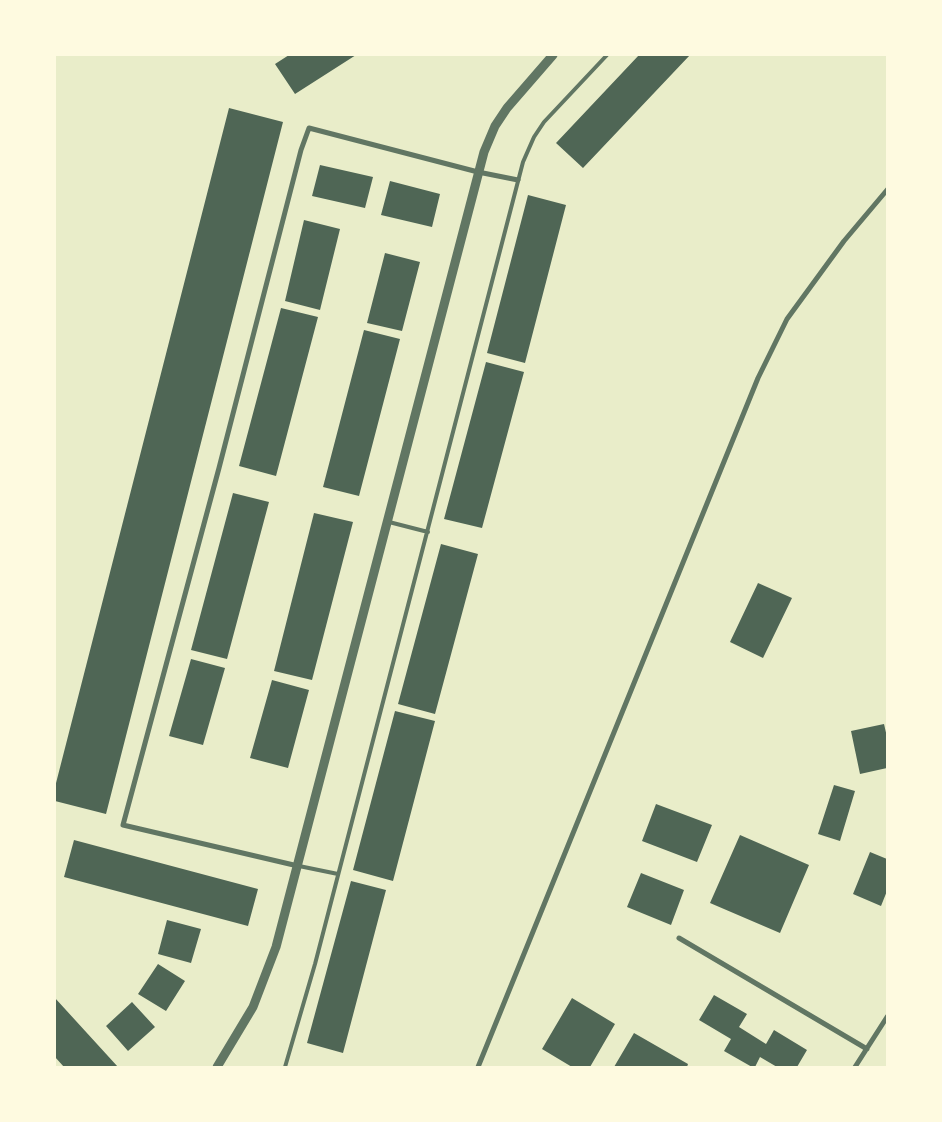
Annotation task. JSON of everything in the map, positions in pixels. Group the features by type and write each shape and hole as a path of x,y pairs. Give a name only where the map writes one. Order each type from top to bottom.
{"street":[{"path":"217,1067 242,1028 261,988 276,947 299,866 478,172 488,140 500,118 553,55"},
{"path":"299,866 123,825 219,468 301,150 309,128 478,172 518,180"},
{"path":"478,1067 758,378 787,319 844,241 887,190"},
{"path":"679,938 867,1049"},
{"path":"855,1067 887,1017"}],"lane":[{"path":"284,1067 315,964 518,180 528,148 538,129 607,55"},
{"path":"389,522 428,532"},
{"path":"299,866 338,874"}],"building":[{"path":"289,55 356,55 295,94 275,64"},
{"path":"639,55 690,55 583,168 556,143"},
{"path":"229,108 283,122 106,814 55,801 55,787"},
{"path":"320,165 373,177 365,208 312,196"},
{"path":"390,181 440,194 432,227 381,215"},
{"path":"528,195 566,205 525,363 487,353"},
{"path":"304,220 340,229 320,310 285,301"},
{"path":"385,253 420,262 402,331 367,323"},
{"path":"281,308 318,317 276,476 239,466"},
{"path":"364,330 400,339 359,496 323,487"},
{"path":"486,362 524,372 482,528 444,519"},
{"path":"233,493 269,502 227,659 191,650"},
{"path":"314,513 353,522 312,680 274,671"},
{"path":"441,544 478,554 435,714 398,704"},
{"path":"758,583 792,598 763,658 730,642"},
{"path":"191,659 225,668 203,745 169,736"},
{"path":"272,680 309,690 288,768 250,758"},
{"path":"395,711 435,721 393,881 353,870"},
{"path":"884,724 887,737 887,768 860,774 851,731"},
{"path":"834,785 855,791 840,841 818,834"},
{"path":"656,804 712,825 697,862 642,841"},
{"path":"740,835 809,865 780,933 710,903"},
{"path":"74,840 258,889 248,926 64,877"},
{"path":"870,852 887,859 887,891 881,906 853,894"},
{"path":"641,873 684,890 671,925 627,907"},
{"path":"351,881 386,890 343,1053 307,1043"},
{"path":"167,920 201,929 191,963 158,954"},
{"path":"158,964 185,981 166,1011 138,994"},
{"path":"714,995 747,1014 739,1027 766,1044 774,1030 807,1050 797,1067 777,1067 760,1057 755,1067 752,1067 724,1051 731,1039 699,1020"},
{"path":"55,998 118,1067 64,1067 55,1057"},
{"path":"572,998 615,1024 590,1067 572,1067 542,1049"},
{"path":"132,1002 155,1027 128,1051 106,1026"},
{"path":"634,1033 688,1064 687,1067 614,1067"}]}
